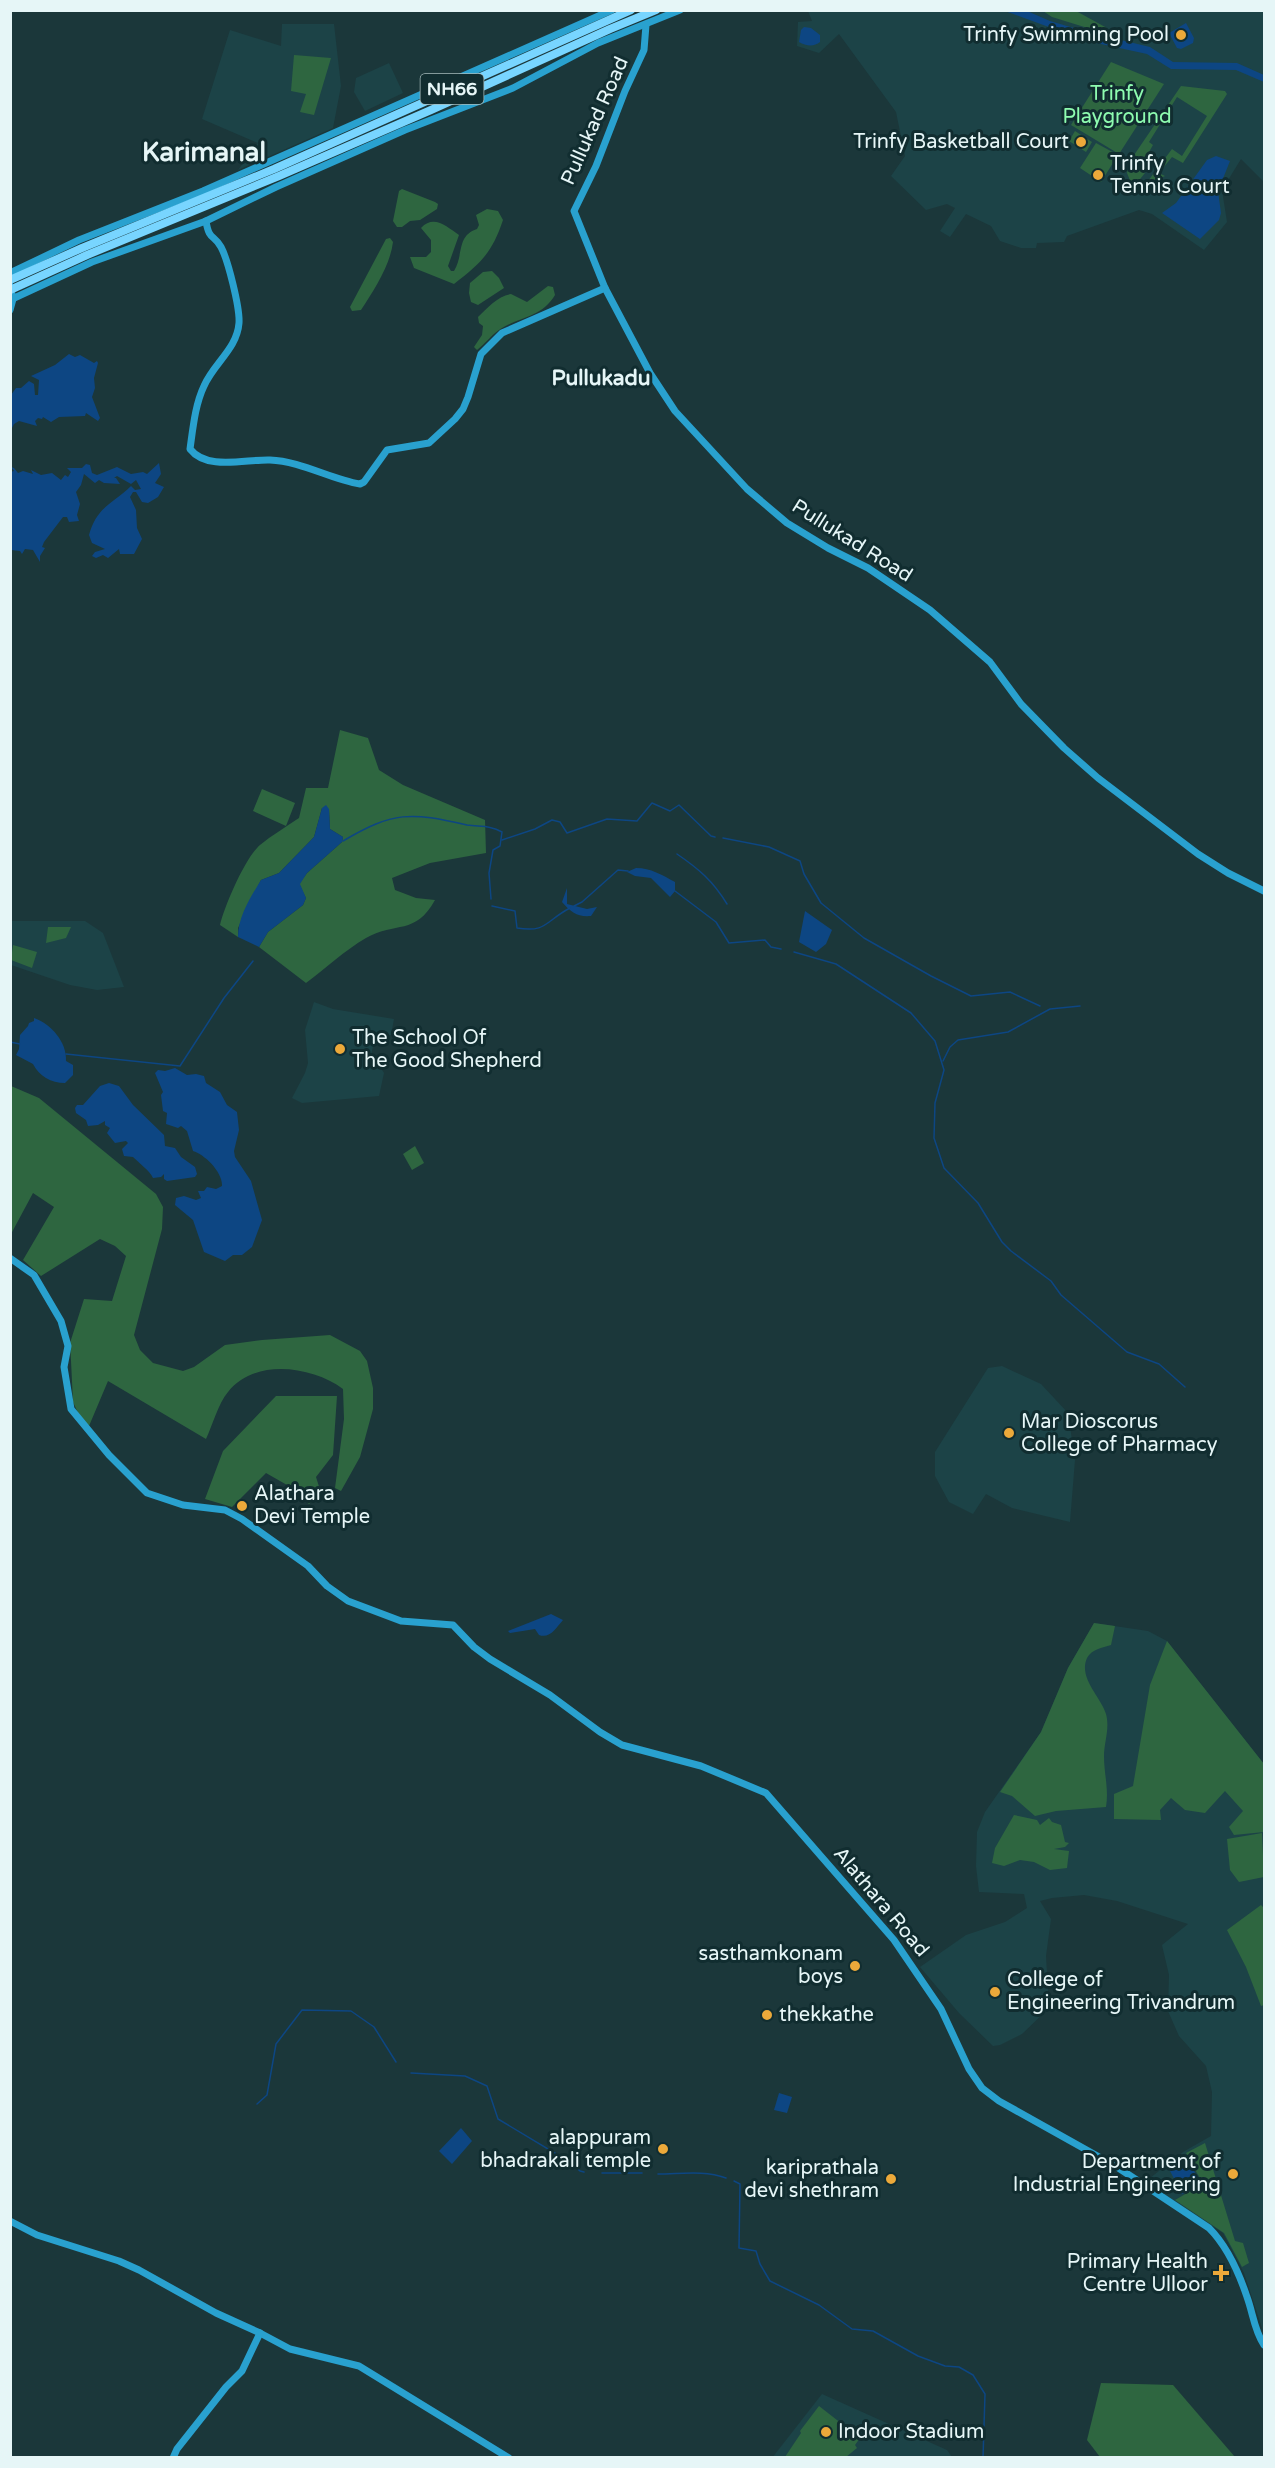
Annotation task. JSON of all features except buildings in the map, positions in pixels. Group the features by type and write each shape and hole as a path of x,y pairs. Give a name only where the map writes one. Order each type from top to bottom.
{"highway":[{"name":"NH66","path":"11,291 82,248 274,169 631,10"},
{"name":"NH66","path":"11,291 87,255 279,176 656,10"}],"street":[{"path":"10,273 79,240 214,186 612,10"},
{"path":"10,310 11,291 206,221 276,187 405,130 513,87 598,43 680,10"},
{"name":"Pullukad Road","path":"646,25 644,50 625,91 596,166 574,211 606,288 632,340 675,411 747,489 787,523 828,548 868,568 930,610 990,662 1021,704 1064,748 1098,778 1198,854 1228,873 1264,891"},
{"path":"206,221 211,238 220,245 226,258 238,304 240,322 233,347 205,384 194,420 190,449 197,457 215,461 282,462 360,484 364,482 387,450 429,443 455,419 463,409 468,397 481,354 502,333 606,288"},
{"name":"Alathara Road","path":"10,1258 34,1275 61,1321 68,1346 63,1367 71,1409 109,1455 147,1493 183,1505 225,1510 242,1519 308,1566 327,1586 348,1600 401,1621 453,1625 490,1659 550,1695 600,1732 622,1745 701,1766 766,1793 915,1967 941,2008 969,2069 982,2088 999,2101 1117,2167 1209,2228 1218,2238 1237,2272 1255,2327 1264,2345"},
{"path":"10,2221 37,2235 119,2261 139,2270 216,2313 297,2351 358,2366 509,2457"},
{"path":"173,2457 226,2387 242,2371 260,2333"}],"shaded area":[{"path":"808,11 1264,11 1264,182 1241,159 1222,190 1227,222 1204,250 1152,214 1139,210 1067,236 1064,242 1037,243 1036,248 1021,248 1000,241 991,226 966,214 950,237 940,231 955,208 947,204 926,210 891,176 905,156 896,112 839,34 819,53 797,46 798,22 812,21"},
{"path":"282,24 334,24 341,86 333,128 238,170 258,143 202,119 230,30 281,46"},
{"path":"389,63 403,93 365,111 354,92 356,78"},
{"path":"11,921 85,921 103,933 124,987 97,990 70,985 11,965"},
{"name":"The School Of The Good Shepherd","path":"314,1002 333,1009 394,1019 391,1035 375,1036 369,1066 379,1065 384,1073 379,1096 302,1103 292,1098 308,1063 305,1030"},
{"name":"Mar Dioscorus College of Pharmacy","path":"1002,1366 1041,1384 1068,1413 1075,1460 1070,1522 1012,1508 986,1494 973,1514 949,1502 935,1476 935,1452 988,1368"},
{"name":"College of Engineering Trivandrum","path":"1094,1623 1148,1631 1167,1641 1264,1764 1264,2334 1244,2273 1223,2233 1145,2182 1183,2152 1211,2136 1212,2092 1206,2066 1179,2036 1168,2011 1169,1975 1162,1945 1188,1924 1117,1901 1084,1895 1040,1901 1051,1919 1046,1956 1049,2008 1022,2034 1000,2045 993,2046 959,2013 920,1967 966,1935 1005,1922 1027,1908 1024,1894 979,1892 976,1866 977,1832 985,1812 1041,1732 1068,1668"},
{"path":"822,2394 947,2450 952,2457 772,2458"}],"green space":[{"path":"1043,11 1076,11 1107,28 1107,34 1052,17"},
{"path":"294,55 331,58 314,115 300,112 306,94 291,91"},
{"name":"Trinfy Playground","path":"1111,62 1164,84 1119,154 1071,125"},
{"path":"1181,86 1225,91 1227,94 1183,163 1172,157 1159,173 1165,176 1146,185 1148,189 1142,189 1172,149 1182,156 1207,116 1177,97 1149,142 1153,145 1149,152 1151,153 1141,170 1145,173 1136,184 1131,183 1127,173 1130,161"},
{"name":"Trinfy Basketball Court","path":"1075,131 1092,142 1086,152 1069,141"},
{"path":"1096,143 1118,155 1101,182 1080,168"},
{"path":"402,189 435,202 438,204 437,209 420,220 410,221 402,227 397,227 393,221 399,191"},
{"path":"487,209 498,211 503,220 490,249 463,277 454,284 414,268 410,257 426,257 431,252 431,240 421,228 431,222 436,222 459,235 448,266 451,271 454,271 463,241 479,225 476,215"},
{"path":"390,238 393,242 389,260 381,278 361,310 352,311 350,307 386,239"},
{"path":"492,271 504,288 478,305 471,302 470,283 483,272"},
{"path":"548,286 553,287 555,295 544,308 502,328 477,350 474,347 482,335 483,326 479,323 478,317 493,303 511,294 527,302"},
{"path":"340,730 368,738 379,770 403,785 485,820 486,853 430,863 392,878 395,890 416,898 435,900 428,911 412,923 366,938 306,983 259,947 268,932 303,905 306,898 299,884 307,873 342,842 343,837 330,829 329,810 322,808 314,837 279,873 261,880 238,928 238,937 220,925 236,882 254,851 299,818 306,788 328,788"},
{"path":"262,789 295,803 286,826 253,811"},
{"path":"48,927 71,927 66,938 46,943"},
{"path":"13,945 37,952 32,968 11,960"},
{"path":"11,1086 39,1098 156,1194 163,1207 162,1229 134,1335 140,1350 153,1363 183,1371 194,1367 225,1345 330,1335 360,1351 367,1361 373,1388 373,1409 360,1457 341,1491 335,1488 344,1419 343,1389 316,1375 284,1369 268,1370 239,1381 221,1402 206,1439 108,1381 89,1426 80,1417 73,1402 70,1343 84,1299 112,1301 126,1256 115,1246 100,1239 41,1276 23,1260 54,1207 33,1193 11,1234"},
{"path":"415,1146 424,1163 412,1170 403,1154"},
{"path":"276,1396 337,1396 333,1455 316,1477 321,1493 309,1504 294,1489 266,1473 232,1507 205,1499 223,1451"},
{"path":"1094,1623 1115,1626 1111,1645 1092,1653 1085,1665 1085,1673 1107,1720 1104,1756 1106,1807 1056,1811 1035,1816 1012,1796 1000,1792 1041,1732 1068,1668"},
{"path":"1167,1641 1264,1764 1264,1832 1234,1835 1229,1827 1243,1811 1225,1791 1205,1813 1185,1810 1171,1798 1160,1810 1161,1820 1114,1819 1114,1794 1133,1786 1150,1685"},
{"path":"1014,1815 1037,1820 1040,1825 1049,1818 1052,1822 1061,1825 1065,1842 1069,1843 1065,1847 1054,1849 1069,1851 1067,1868 1050,1870 1034,1862 1020,1860 1004,1866 992,1863 995,1848"},
{"path":"1262,1833 1264,1877 1239,1882 1230,1870 1227,1839"},
{"path":"1261,1905 1264,1908 1264,2005 1261,2006 1246,1967 1227,1930"},
{"path":"1205,2143 1235,2241 1243,2243 1249,2263 1242,2267 1224,2233 1175,2200 1203,2184 1186,2153"},
{"path":"1101,2383 1173,2385 1235,2457 1100,2457 1087,2440"},
{"name":"Indoor Stadium","path":"819,2406 860,2438 855,2445 857,2448 846,2457 785,2457 801,2433 800,2431"}],"water":[{"path":"1005,11 1027,11 1050,21 1084,31 1150,47 1173,62 1237,63 1264,75 1264,82 1236,70 1171,69 1147,54 1087,41"},
{"name":"Trinfy Swimming Pool","path":"1186,23 1194,38 1193,43 1181,49 1177,48 1169,33"},
{"path":"804,27 811,28 820,35 820,42 810,45 799,42 801,30"},
{"path":"1216,156 1230,161 1218,191 1221,213 1219,220 1200,239 1162,213 1176,203 1207,160"},
{"path":"69,354 75,357 80,355 98,363 92,397 100,418 98,421 86,413 85,416 59,417 51,422 43,417 38,418 35,421 37,426 19,421 12,428 11,395 16,388 21,388 29,381 34,384 35,395 38,395 39,380 31,376 55,365"},
{"path":"159,463 161,474 155,483 164,487 158,497 148,503 142,502 136,492 133,492 130,497 136,510 137,528 142,539 134,554 120,554 119,549 108,558 103,555 96,558 92,556 95,552 105,549 92,543 89,535 96,518 106,506 131,486 135,490 141,489 136,480 131,484 117,476 114,478 120,484 104,483 99,480 95,483 84,474 76,492 80,504 77,515 79,521 69,522 67,517 63,517 44,542 42,547 45,548 40,556 40,562 33,550 25,549 22,554 20,551 11,550 10,472 14,471 11,467 18,473 23,471 33,474 31,470 41,475 52,473 61,480 65,475 68,477 71,472 67,468 82,468 86,464 90,465 92,473 97,475 117,467 131,474 143,472 147,474"},
{"path":"326,805 329,809 330,829 343,837 342,842 307,873 300,884 306,898 303,905 268,932 259,947 238,937 243,914 261,880 279,873 314,837 322,808"},
{"path":"636,868 661,874 675,882 675,891 670,897 651,878 635,876 627,872"},
{"path":"567,888 567,904 587,909 597,907 591,916 575,913 562,902"},
{"path":"805,911 832,930 826,944 816,952 799,942"},
{"path":"34,1018 52,1029 57,1035 64,1047 66,1061 73,1065 73,1075 65,1083 46,1078 33,1064 16,1055 20,1035 29,1023 34,1021"},
{"path":"175,1068 187,1075 204,1076 206,1083 220,1092 227,1105 237,1112 239,1130 234,1151 235,1157 251,1181 262,1220 252,1247 242,1255 233,1255 225,1261 204,1252 193,1220 175,1205 176,1198 184,1196 196,1200 201,1198 198,1191 204,1191 207,1187 216,1189 222,1186 219,1175 212,1164 193,1151 187,1131 181,1126 178,1128 166,1124 167,1113 163,1111 161,1095 163,1092 155,1073 158,1070 165,1071"},
{"path":"109,1083 119,1086 133,1105 164,1135 165,1146 175,1148 181,1157 195,1167 197,1174 195,1177 167,1181 164,1179 164,1174 153,1178 133,1157 124,1156 122,1149 128,1143 126,1141 115,1143 107,1133 110,1128 105,1125 105,1121 98,1125 88,1126 86,1120 76,1113 77,1105 83,1105 100,1086"},
{"path":"551,1614 563,1620 546,1635 539,1635 535,1629 510,1633 508,1631"},
{"path":"779,2093 792,2097 787,2113 774,2110"},
{"path":"461,2128 472,2141 452,2164 439,2151"},
{"path":"1187,2158 1201,2184 1182,2194 1169,2169"}],"waterway":[{"path":"502,840 535,829 552,820 560,822 567,833 607,819 637,821 652,803 670,811 679,805 711,836 715,837"},
{"path":"343,841 390,819 416,816 498,830 502,832 500,846 493,850 489,873 491,899"},
{"path":"723,838 769,847 800,861 804,874 821,903 864,938 931,976 971,996 1010,992 1040,1006"},
{"path":"677,854 705,876 727,904"},
{"path":"574,906 582,902 618,870 628,871"},
{"path":"675,891 716,922 729,943 765,940 771,947 781,949"},
{"path":"492,906 515,911 517,928 527,929 545,925 570,908"},
{"path":"794,952 836,964 911,1013 935,1041 944,1070 935,1103 934,1138 944,1168 978,1203 1002,1242 1011,1251 1051,1281 1061,1295 1127,1352 1159,1364 1185,1387"},
{"path":"66,1054 180,1066 224,998 253,961"},
{"path":"943,1061 950,1047 958,1040 1008,1032 1050,1009 1080,1006"},
{"path":"10,1042 20,1044"},
{"path":"257,2104 267,2095 276,2044 302,2010 351,2011 374,2027 396,2062"},
{"path":"411,2073 465,2076 487,2086 498,2119 584,2172"},
{"path":"602,2173 642,2173"},
{"path":"658,2174 701,2173 726,2178"},
{"path":"734,2181 740,2184 739,2248 756,2251 760,2264 770,2281 819,2305 852,2329 873,2331 918,2356 945,2366 959,2367 973,2375 985,2394 983,2458"}],"place":[{"name":"Trinfy Swimming Pool","path":"1181,35"},
{"name":"Trinfy Basketball Court","path":"1081,142"},
{"name":"Trinfy Tennis Court","path":"1098,175"},
{"name":"The School Of The Good Shepherd","path":"340,1049"},
{"name":"Mar Dioscorus College of Pharmacy","path":"1009,1433"},
{"name":"Alathara Devi Temple","path":"242,1506"},
{"name":"sasthamkonam boys","path":"855,1966"},
{"name":"College of Engineering Trivandrum","path":"995,1992"},
{"name":"thekkathe","path":"767,2015"},
{"name":"alappuram bhadrakali temple","path":"663,2149"},
{"name":"Department of Industrial Engineering","path":"1233,2174"},
{"name":"kariprathala devi shethram","path":"891,2179"},
{"name":"Primary Health Centre Ulloor","path":"1221,2273"},
{"name":"Indoor Stadium","path":"826,2432"}],"district":[{"name":"Karimanal","path":"204,152"},
{"name":"Pullukadu","path":"601,378"}]}
